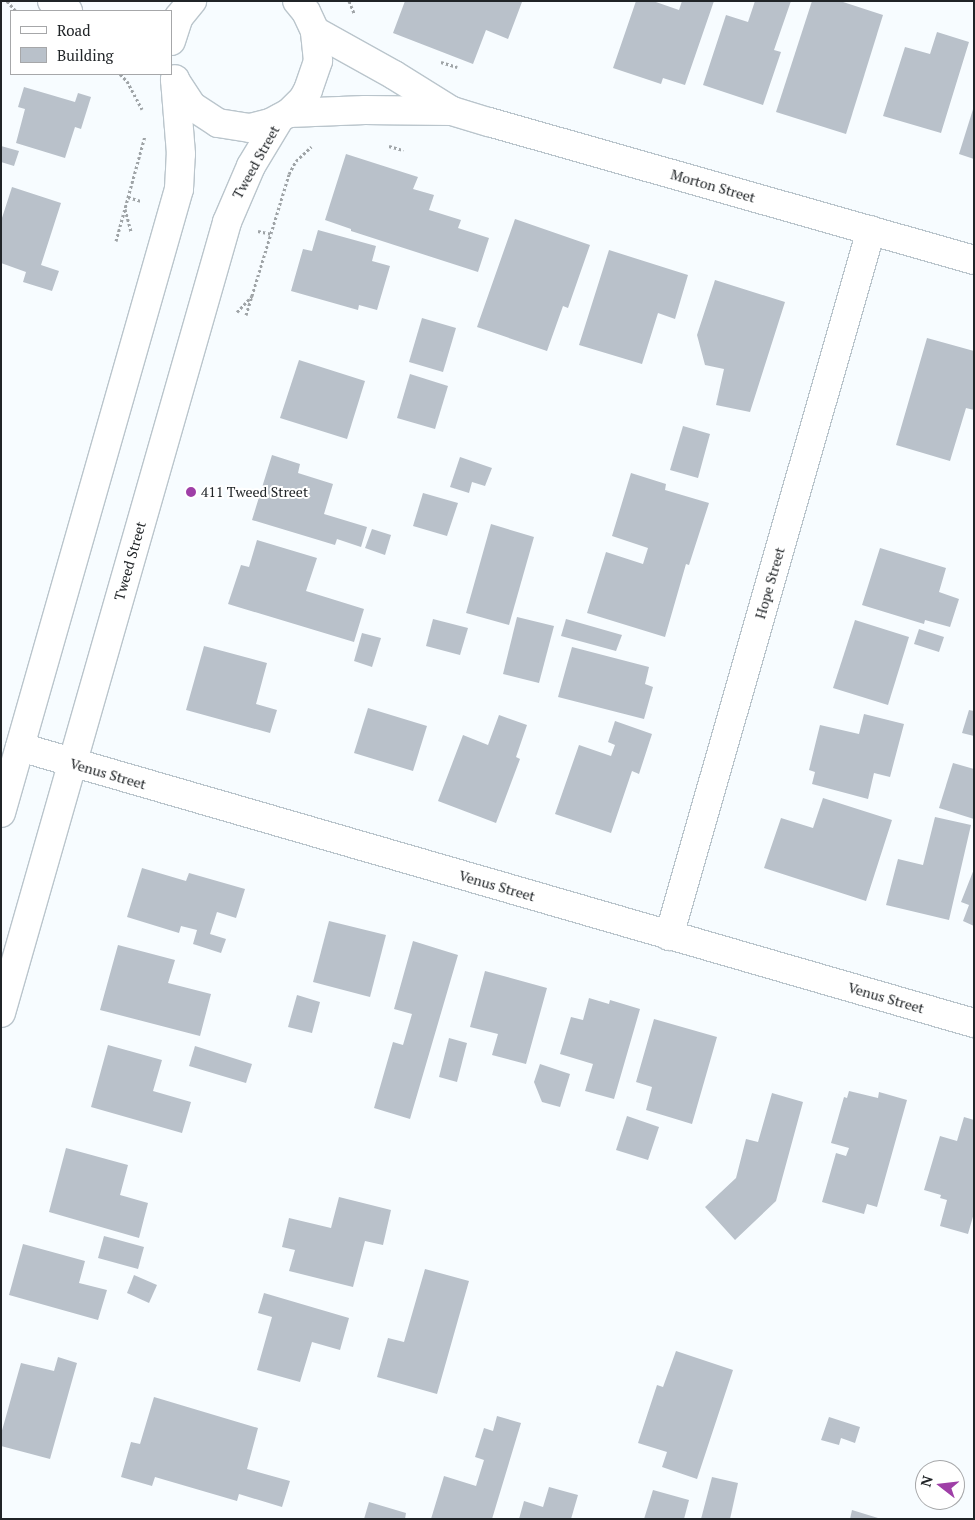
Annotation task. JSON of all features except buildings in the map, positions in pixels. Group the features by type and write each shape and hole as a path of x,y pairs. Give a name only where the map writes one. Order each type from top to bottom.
{"street":[{"path":"52,1 66,10"},
{"path":"172,38 179,18 192,1"},
{"name":"Morton Street","path":"309,14 452,111"},
{"name":"Tweed Street","path":"1,1013 227,222 251,166 284,115 303,99 316,71 318,51 309,14"},
{"path":"173,72 192,106 218,123 250,128 284,115"},
{"path":"1,813 179,189 181,154 173,72"},
{"name":"Morton Street","path":"284,115 365,110 452,111 974,260"},
{"name":"Hope Street","path":"669,936 871,230"},
{"name":"Venus Street","path":"20,748 974,1023"}],"path":[{"path":"121,75 137,96 145,116"},
{"path":"116,241 146,130"},
{"path":"246,314 254,294 289,174 296,161 316,144"},
{"path":"386,145 403,150"},
{"path":"125,208 132,234"},
{"path":"244,305 254,294"}],"place":[{"name":"411 Tweed Street","path":"191,492"}]}
